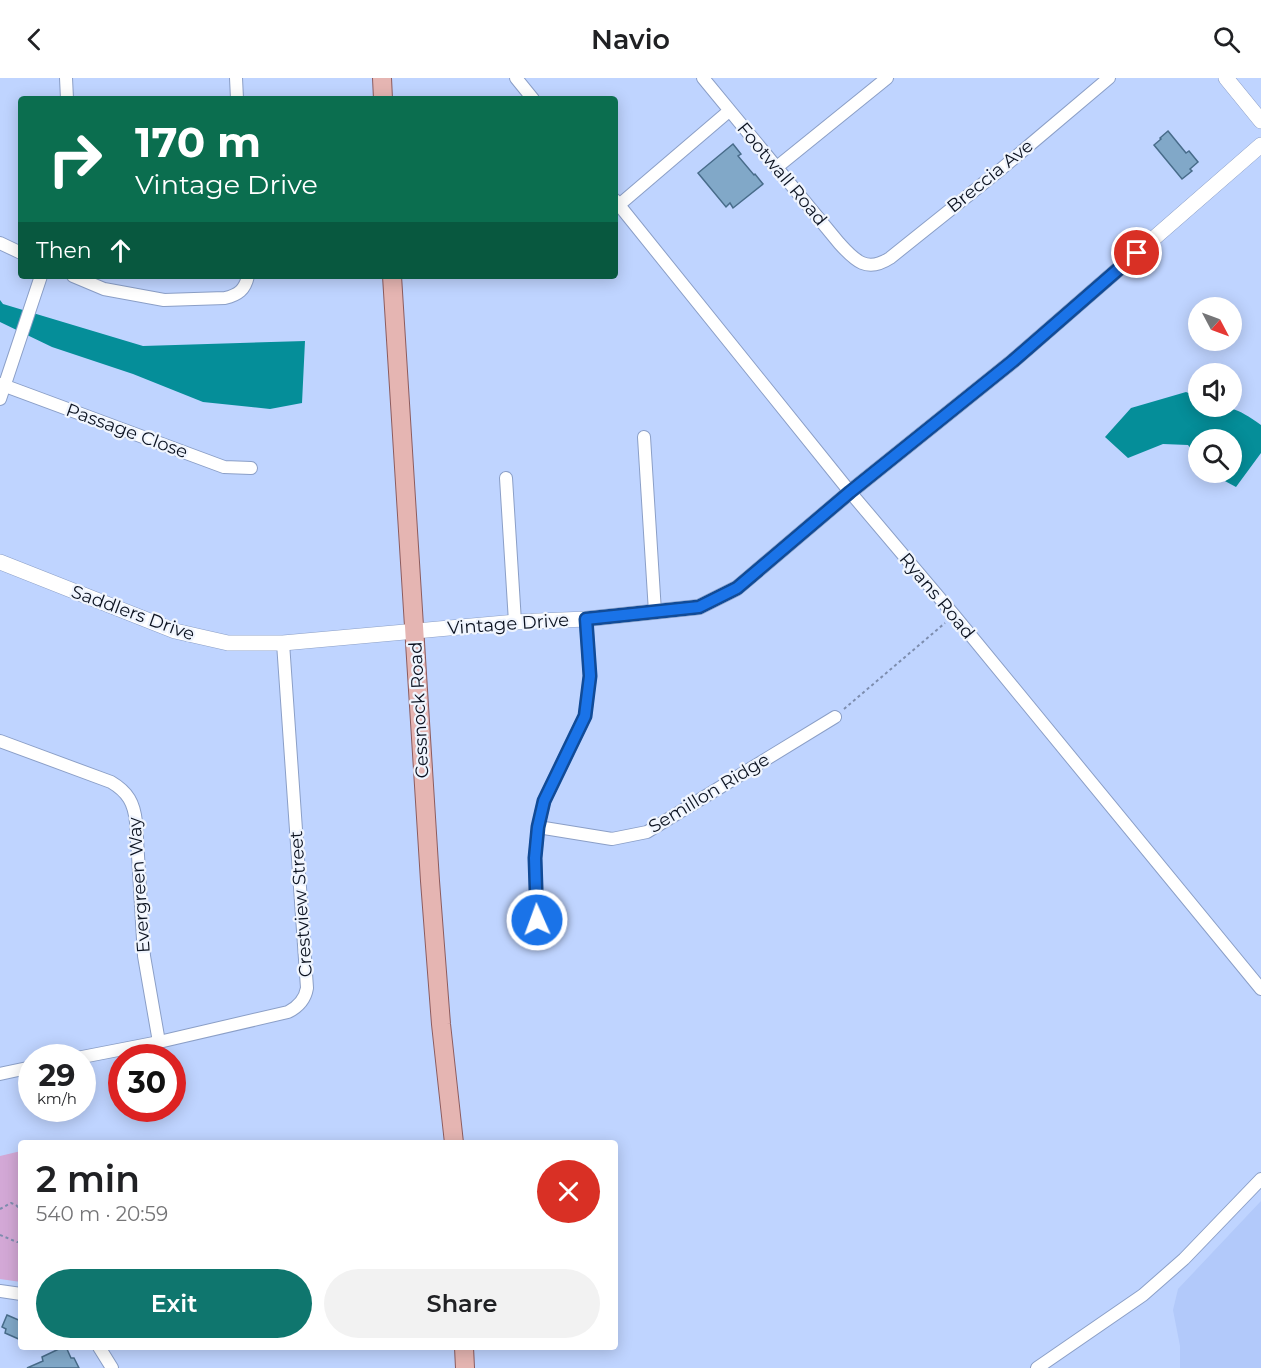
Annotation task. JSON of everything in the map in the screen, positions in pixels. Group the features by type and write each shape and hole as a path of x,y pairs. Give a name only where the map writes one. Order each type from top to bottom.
{"main road":[{"path":"382,78 383,96"},
{"name":"Cessnock Road","path":"392,279 430,881 454,1140"},
{"path":"464,1350 465,1368"}],"street":[{"path":"66,78 67,96"},
{"path":"236,78 237,96"},
{"path":"516,78 531,96"},
{"name":"Footwall Road","path":"703,78 853,258 867,265"},
{"path":"777,167 887,78"},
{"name":"Breccia Ave","path":"867,265 880,264 890,258 1000,170 1109,78"},
{"path":"1226,78 1261,121"},
{"path":"618,202 729,111"},
{"name":"Vintage Drive","path":"414,630 586,619 699,607 737,588 850,492 1013,361 1261,145"},
{"name":"Ryans Road","path":"618,204 850,492 1261,989"},
{"path":"0,243 18,252"},
{"path":"1,390 40,279"},
{"path":"80,279 104,289 164,300 235,296 244,288 247,279"},
{"name":"Passage Close","path":"1,390 224,467 251,468"},
{"path":"644,437 655,612"},
{"path":"506,478 515,622"},
{"name":"Saddlers Drive","path":"0,562 175,631 228,643 283,643 414,630"},
{"path":"537,920 535,858 538,827 544,801 585,716 590,676 586,619"},
{"name":"Crestview Street","path":"96,1054 288,1012 299,1005 306,993 283,643"},
{"name":"Semillon Ridge","path":"538,827 612,839 647,831 835,717"},
{"name":"Evergreen Way","path":"0,741 111,782 126,793 131,801 136,822 144,956 159,1042"},
{"path":"0,1074 18,1070"},
{"path":"1037,1368 1148,1290 1184,1259 1261,1179"},
{"path":"0,1291 18,1294"},
{"path":"101,1350 112,1368"}],"path":[{"path":"835,717 954,615"},
{"path":"0,1209 11,1203 18,1206"},
{"path":"0,1235 18,1242"}],"shaded area":[{"path":"0,300 3,304 143,346 305,341 302,403 270,409 203,402 133,374 52,347 0,322"},
{"path":"1186,392 1188,393 1188,417 1242,417 1242,413 1261,425 1261,453 1242,479 1242,429 1188,429 1188,445 1163,444 1128,458 1105,437 1131,408"},
{"path":"18,1152 18,1282 0,1279 0,1156"},
{"path":"1261,1201 1261,1368 1180,1368 1180,1346 1173,1310 1178,1289"}],"building":[{"path":"1168,131 1186,153 1189,151 1198,162 1182,179 1154,145"},
{"path":"733,144 741,154 738,156 763,184 733,208 730,203 726,207 698,173"},
{"path":"7,1315 18,1320 18,1339 5,1333 6,1329 2,1327"},
{"path":"57,1350 67,1350 79,1368 27,1368 43,1361 42,1357"}],"route":[{"path":"537,920 535,858 538,827 544,801 585,716 590,676 586,619 699,607 737,588 850,492 1013,361 1137,253"}]}
